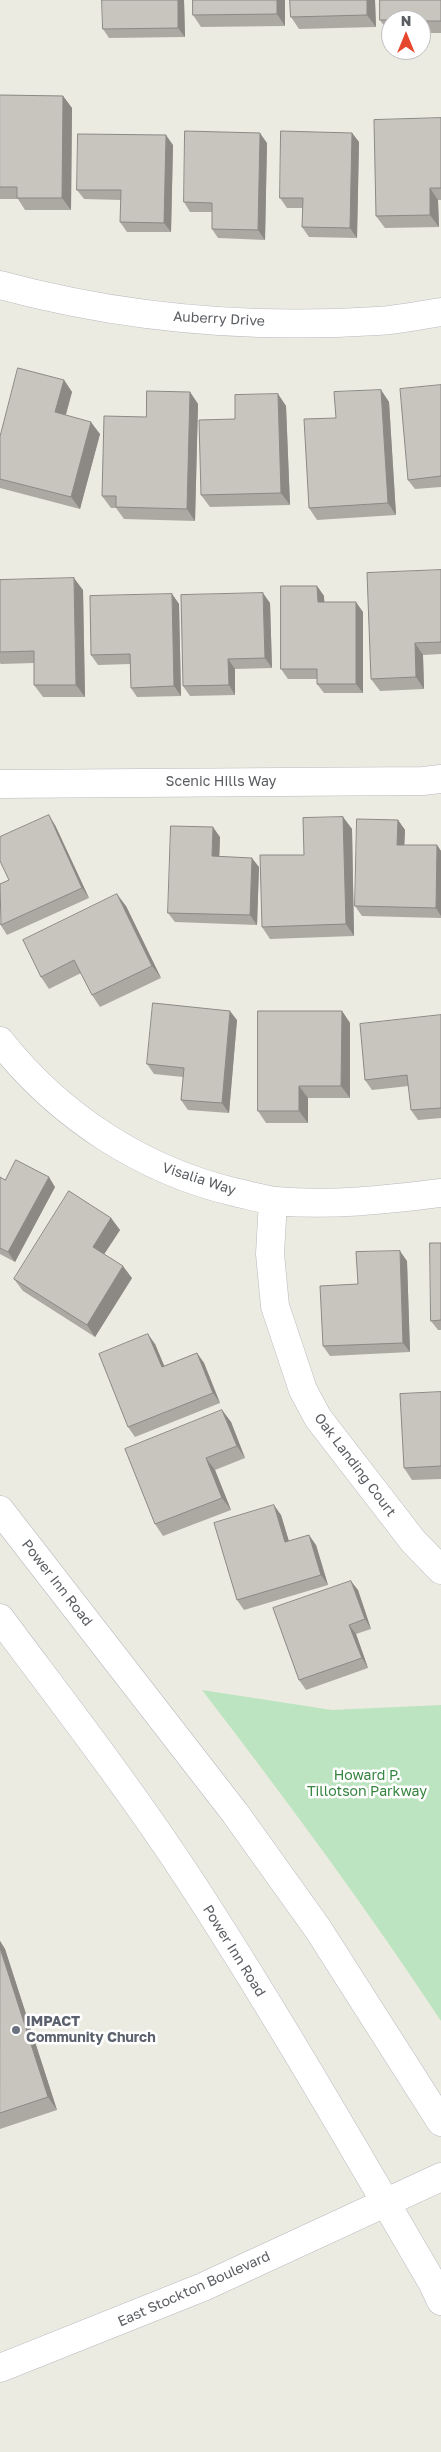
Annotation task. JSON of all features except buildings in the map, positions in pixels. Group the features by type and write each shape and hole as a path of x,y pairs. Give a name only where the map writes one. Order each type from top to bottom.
{"street":[{"name":"Auberry Drive","path":"0,285 53,299 155,315 211,321 319,323 379,321 441,312"},
{"name":"Scenic Hills Way","path":"0,784 423,781 441,779"},
{"name":"Visalia Way","path":"0,1041 33,1079 66,1109 101,1134 139,1157 178,1175 214,1187 272,1201 342,1204 441,1194"},
{"name":"Oak Landing Court","path":"272,1201 270,1254 275,1306 303,1390 318,1418 413,1541 441,1570"},
{"name":"Power Inn Road","path":"0,1510 235,1813 318,1930 441,2122"},
{"name":"Power Inn Road","path":"0,1618 124,1784 188,1878 258,1988 385,2202 441,2301"},
{"name":"East Stockton Boulevard","path":"0,2368 203,2287 441,2177"}],"green space":[{"name":"Howard P. Tillotson Parkway","path":"202,1690 332,1710 441,1705 441,2021 384,1936 264,1771"}],"place":[{"name":"IMPACT Community Church","path":"16,2030"}]}
